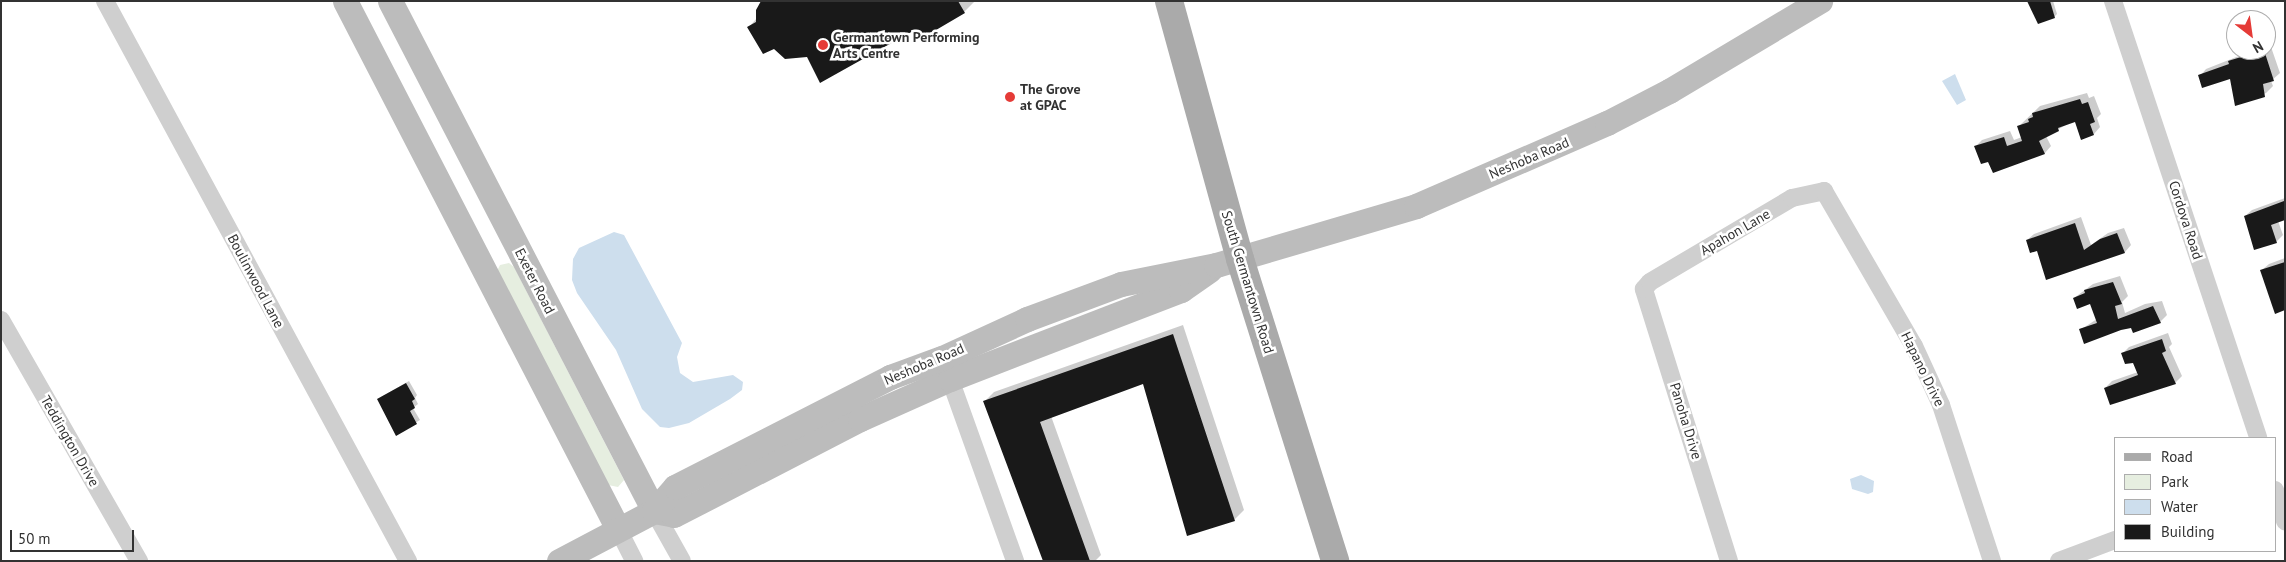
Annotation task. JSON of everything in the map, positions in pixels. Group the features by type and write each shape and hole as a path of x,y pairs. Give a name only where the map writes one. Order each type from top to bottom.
{"main road":[{"name":"South Germantown Road","path":"1169,1 1228,262 1334,561"}],"street":[{"name":"Boulinwood Lane","path":"106,1 408,561"},
{"path":"345,1 634,561"},
{"name":"Exeter Road","path":"390,1 654,511 682,561"},
{"name":"Neshoba Road","path":"559,561 654,511 675,487 890,377 946,369 1027,319 1122,284 1228,262 1416,206 1561,144 1668,91 1820,1"},
{"name":"Cordova Road","path":"2113,1 2258,437"},
{"name":"Apahon Lane","path":"1650,282 1792,198 1824,191"},
{"name":"Hapano Drive","path":"1824,191 1914,346 1941,405 1992,561"},
{"name":"Panoha Drive","path":"1650,282 1644,289 1729,561"},
{"name":"Teddington Drive","path":"1,320 139,561"},
{"path":"946,369 1015,561"},
{"path":"2276,493 2284,513"},
{"path":"2059,561 2114,540"}],"green space":[{"path":"509,263 514,267 624,480 618,487 608,485 497,271 500,265"}],"water":[{"path":"1955,74 1966,100 1957,105 1942,81"},
{"path":"614,232 624,235 682,343 677,357 680,373 693,382 733,375 743,382 742,390 689,423 669,428 660,427 642,409 616,350 577,293 572,280 573,259 579,248"},
{"path":"1861,475 1874,481 1873,492 1868,494 1852,489 1850,479"}],"building":[{"name":"Germantown Performing Arts Centre","path":"761,1 958,1 965,13 919,40 913,31 820,83 807,57 785,59 774,49 763,54 747,27 756,22 756,10"},
{"path":"2027,1 2050,1 2055,18 2038,24"},
{"path":"2267,60 2274,81 2263,84 2265,97 2235,106 2230,79 2202,88 2198,75 2229,64 2228,61"},
{"path":"2080,99 2082,104 2088,102 2095,122 2090,124 2094,135 2081,140 2075,122 2058,128 2059,131 2039,141 2045,154 1993,173 1988,162 1981,164 1974,146 2004,137 2007,146 2022,141 2017,126 2029,122 2028,119 2033,117 2032,113"},
{"path":"2284,201 2285,220 2271,225 2277,243 2254,250 2244,216"},
{"path":"2075,223 2084,250 2100,239 2117,233 2125,253 2046,280 2037,251 2030,253 2026,240"},
{"path":"2285,262 2285,310 2275,314 2260,270"},
{"path":"2113,282 2122,304 2115,306 2118,319 2153,306 2161,323 2133,333 2131,328 2121,330 2084,344 2079,329 2097,323 2090,304 2077,309 2073,298 2085,293 2084,290"},
{"path":"1173,334 1235,521 1187,536 1143,384 1040,422 1090,561 1043,561 983,401"},
{"path":"2162,339 2166,351 2162,353 2176,384 2110,405 2104,388 2138,375 2133,363 2125,364 2121,353"},
{"path":"406,383 415,399 412,401 415,408 410,411 417,424 396,436 377,399"}],"place":[{"name":"Germantown Performing Arts Centre","path":"823,45"},
{"name":"The Grove at GPAC","path":"1010,97"}]}
